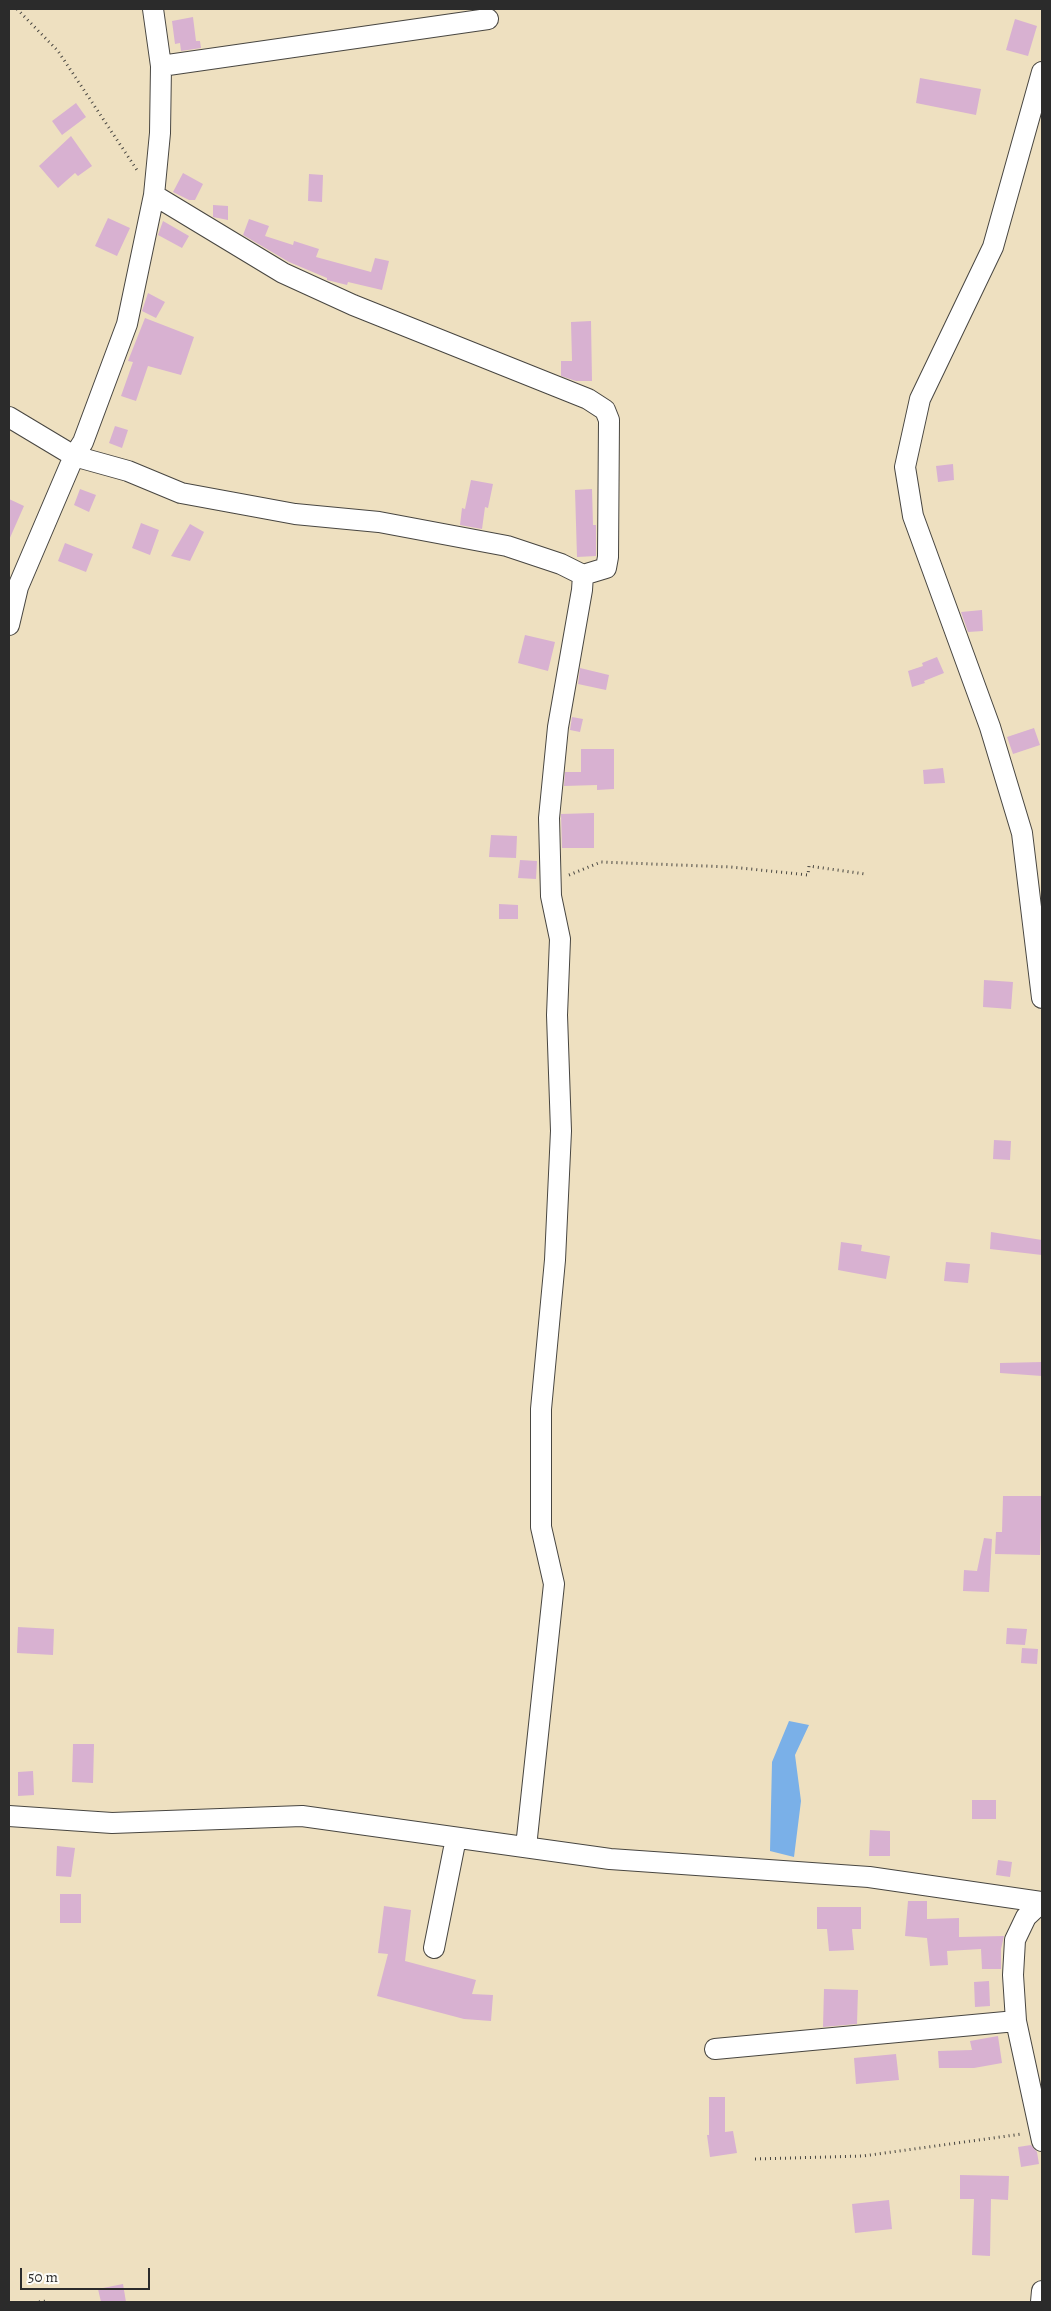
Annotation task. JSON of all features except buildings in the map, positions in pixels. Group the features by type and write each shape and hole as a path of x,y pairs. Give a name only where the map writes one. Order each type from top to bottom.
{"street":[{"path":"9,625 18,588 74,456 83,442 127,324 154,194 160,133 161,66 153,9"},
{"path":"161,66 488,19"},
{"path":"1042,72 993,247 920,400 905,467 913,516 990,727 1022,833 1042,998"},
{"path":"9,417 74,456 128,470 181,493 295,514 379,522 508,546 561,564 583,575 606,568 608,557 609,420 605,410 588,399 353,304 283,273 154,194"},
{"path":"526,1848 554,1584 541,1527 541,1409 555,1260 561,1131 557,1015 560,939 551,896 549,818 558,727 583,575"},
{"path":"9,1816 112,1822 302,1816 610,1859 869,1877 1042,1902"},
{"path":"434,1948 456,1838"},
{"path":"1041,2137 1016,2021 1013,1975 1015,1940 1026,1917 1042,1902"},
{"path":"715,2049 1016,2021"},
{"path":"1041,2302 1042,2291"}],"path":[{"path":"16,9 58,51 138,170"},
{"path":"551,896 566,876 601,862 731,868 808,875 809,866 866,874"},
{"path":"755,2160 863,2156 1041,2137"},
{"path":"38,2302 46,2301"}],"water":[{"path":"789,1721 809,1725 795,1755 801,1801 794,1857 770,1851 772,1762"}]}
